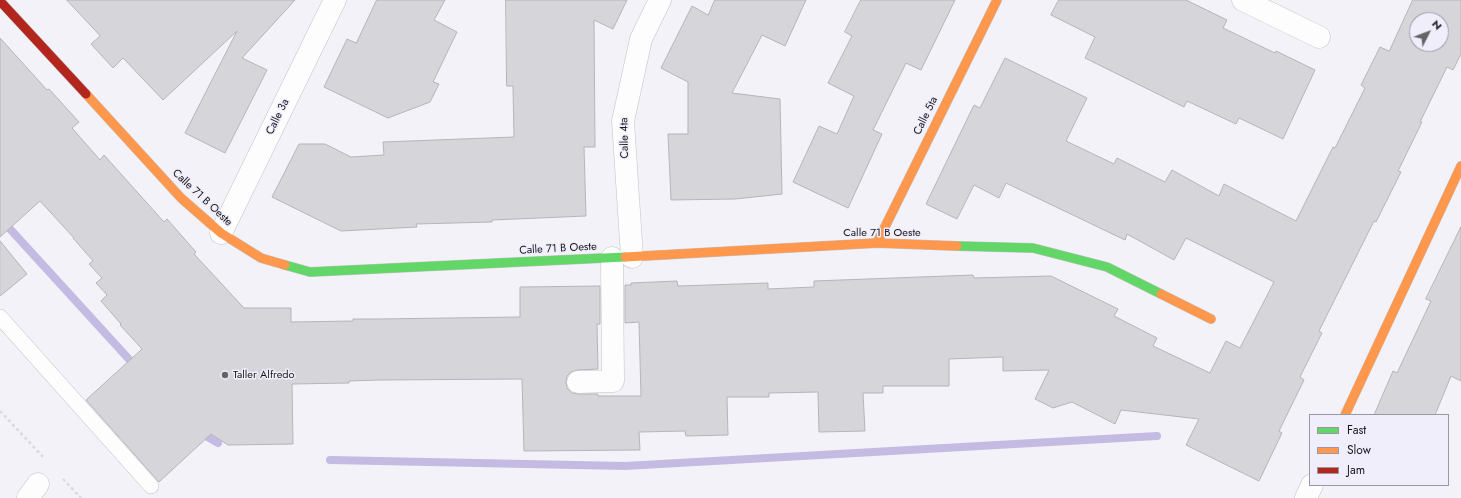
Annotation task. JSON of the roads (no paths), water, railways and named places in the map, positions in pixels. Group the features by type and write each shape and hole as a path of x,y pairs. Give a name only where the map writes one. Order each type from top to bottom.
{"street":[{"name":"Calle 3a","path":"221,233 335,0"},
{"name":"Calle 4ta","path":"578,382 613,381 622,258 623,121 641,39 660,0"},
{"name":"Calle 5ta","path":"877,243 997,0"},
{"path":"1242,0 1319,37"},
{"name":"Calle 71 B Oeste","path":"0,1 181,198 221,233 261,258 310,272 622,258 877,243 1033,248 1107,267 1211,319"},
{"path":"1345,414 1461,166"},
{"path":"1306,498 1312,486"}],"lane":[{"path":"0,317 151,486"}],"waterway":[{"path":"0,218 137,368"},
{"path":"199,432 218,443"},
{"path":"330,460 625,466 1157,436"}],"place":[{"name":"Taller Alfredo","path":"225,375"}]}
